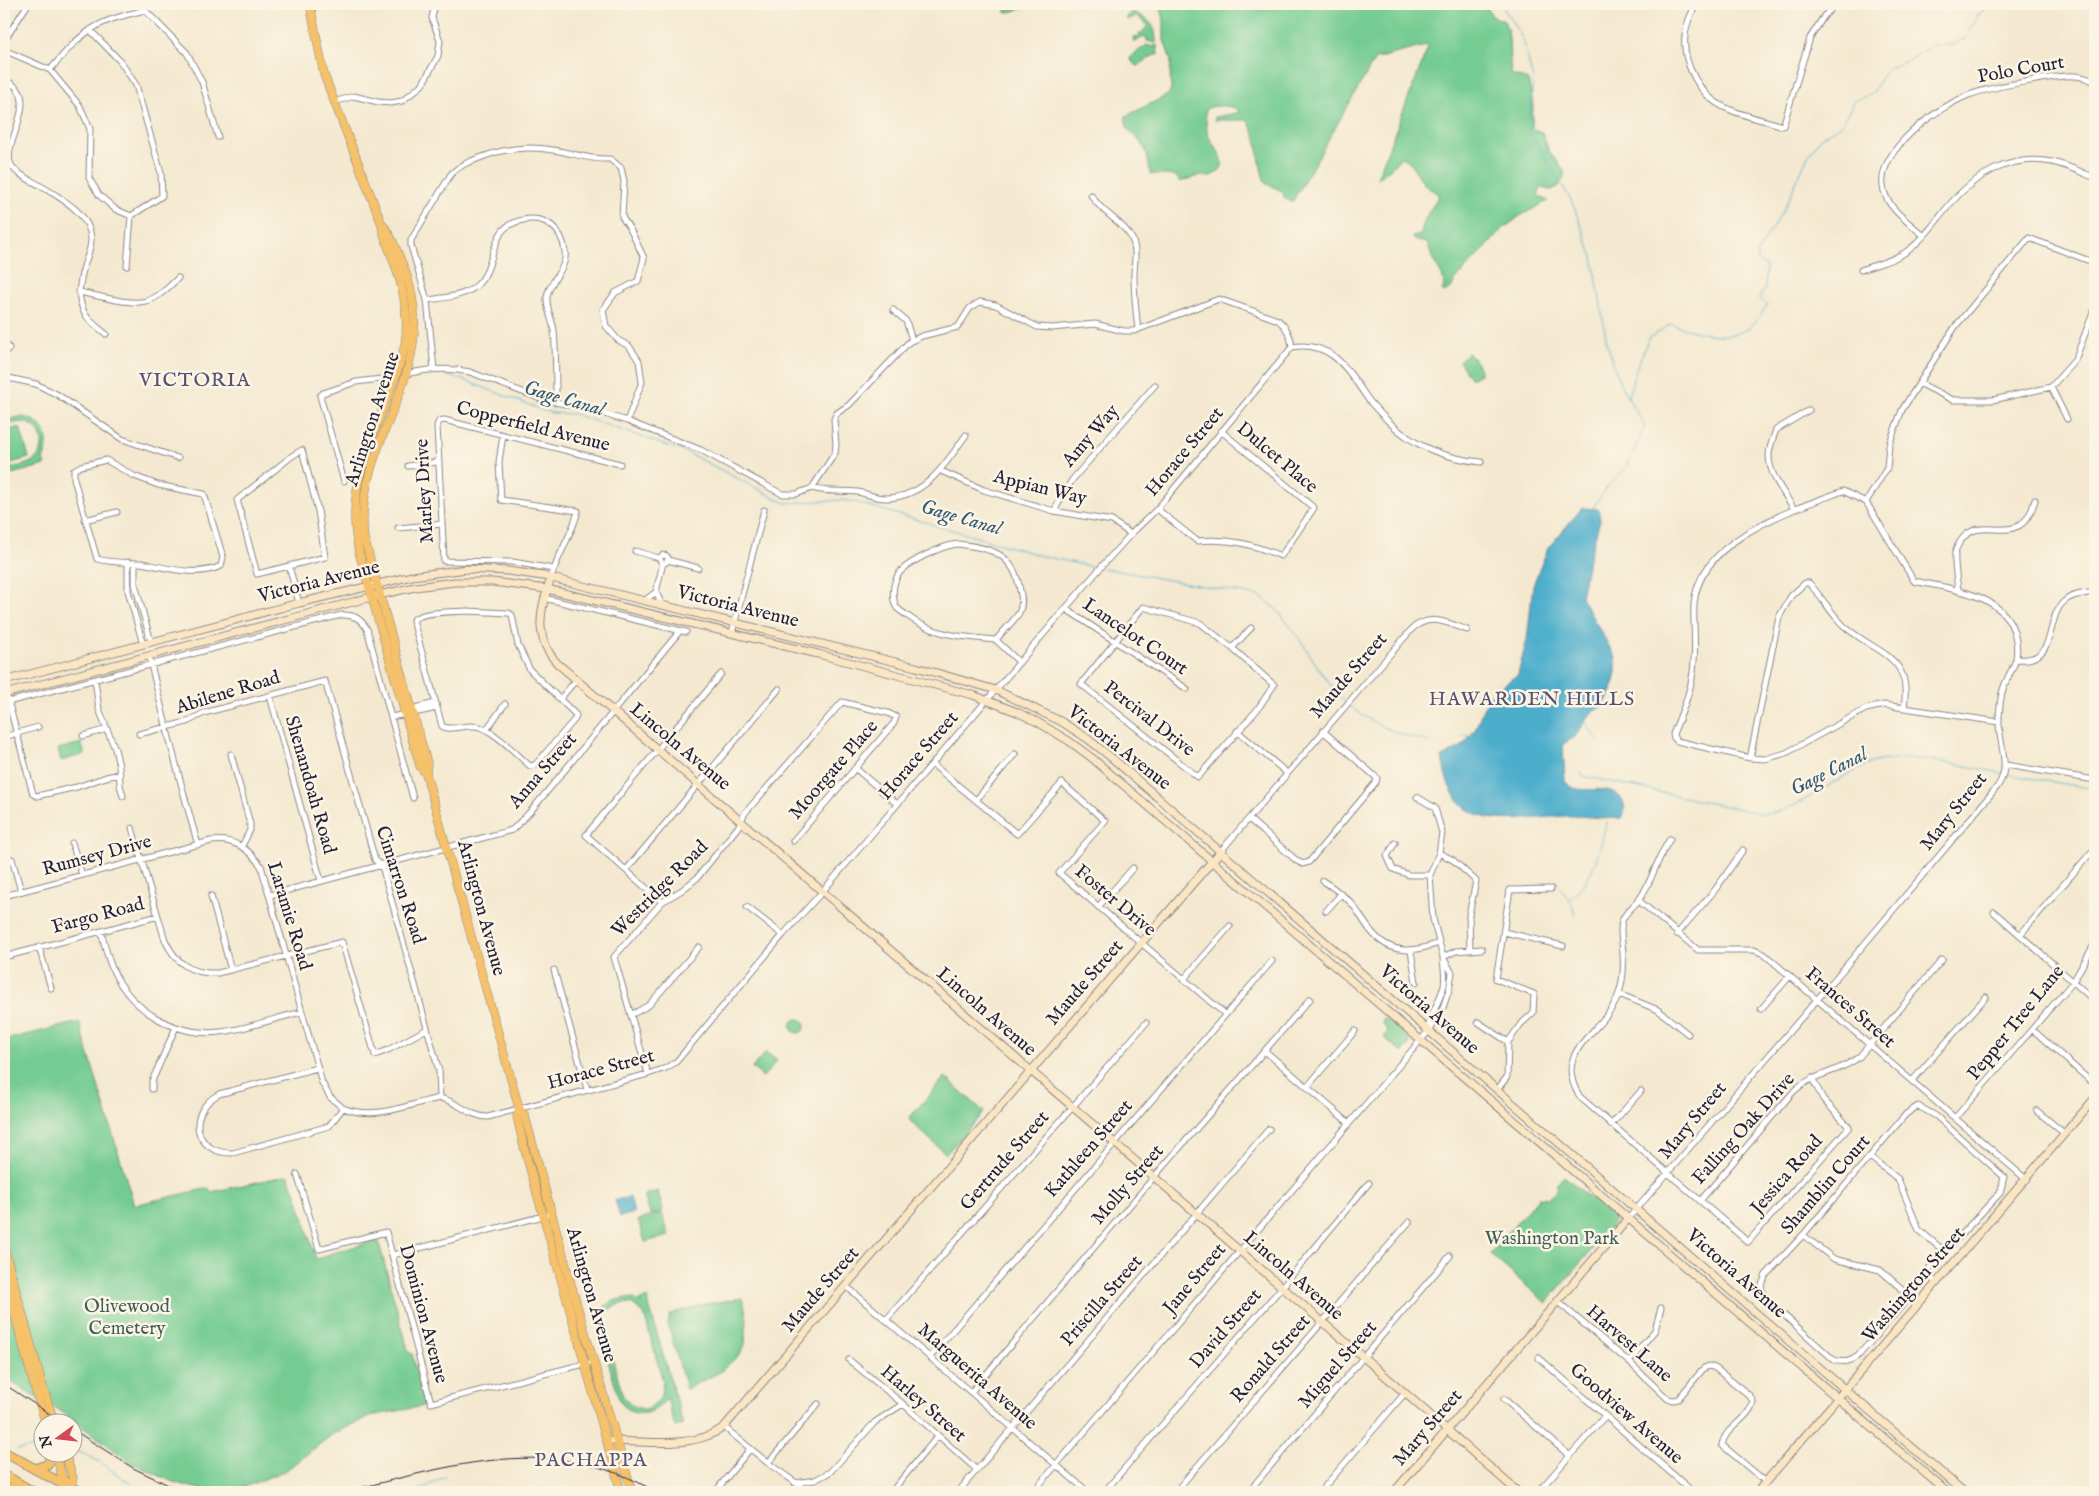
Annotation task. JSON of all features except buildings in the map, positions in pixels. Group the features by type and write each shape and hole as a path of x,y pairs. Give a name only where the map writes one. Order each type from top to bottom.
{"highway":[{"path":"4,1452 71,1490 85,1492"},
{"path":"35,1469 48,1464"},
{"path":"4,1475 33,1492"},
{"path":"4,1486 15,1492"}],"main road":[{"name":"Arlington Avenue","path":"310,4 320,62 334,102 382,222 389,232 402,263 413,298 414,337 411,360 366,485 363,502 362,520 372,586"},
{"name":"Arlington Avenue","path":"382,222 384,236 400,282 406,316 405,343 395,377 358,479 354,512 356,539 375,596 408,713 427,763 426,774 519,1108 517,1117 548,1215 589,1363 621,1492"},
{"name":"Victoria Avenue","path":"4,681 299,603 412,576 467,569 508,571 550,578 916,667 996,690 1036,708 1088,739 1964,1492"},
{"name":"Lincoln Avenue","path":"550,578 541,610 540,631 547,650 557,663 1197,1213 1518,1492"},
{"name":"Victoria Avenue","path":"5,693 375,596 416,587 455,582 494,582 533,586 732,633 919,680 987,700 1032,719 1069,741 1100,764 1628,1220 1947,1492"},
{"path":"533,586 538,593 538,605 541,610"},
{"name":"Maude Street","path":"607,1441 684,1441 708,1436 724,1427 1220,852"},
{"name":"Washington Street","path":"1757,1492 2095,1098"},
{"name":"Mary Street","path":"1394,1492 1628,1220"},
{"path":"4,1248 52,1414"},
{"path":"4,1275 43,1414"},
{"name":"Arlington Avenue","path":"589,1363 618,1441 632,1492"},
{"path":"58,1464 62,1478 71,1490"},
{"path":"68,1464 73,1478 71,1490"}],"street":[{"path":"4,41 28,4"},
{"path":"334,102 354,96 391,103 402,100 422,85 438,56 440,41 432,18 436,4"},
{"path":"1696,4 1686,25 1684,47 1691,69 1702,88 1722,107 1783,126 1810,38 1824,16 1836,4"},
{"path":"50,70 72,45 90,30 107,21 144,7 187,53 202,82 218,137"},
{"path":"90,30 120,61 136,85 161,173 162,196 131,216"},
{"path":"4,50 50,70 80,106 90,129 89,178 99,196 115,209 131,216"},
{"name":"Polo Court","path":"1924,236 1894,208 1888,201 1884,190 1884,167 1888,158 1911,134 1947,106 1989,88 2063,76 2083,77 2095,82"},
{"path":"4,80 11,83 18,92 22,106 19,123 11,140 10,164 19,173 81,214 89,228 91,242 79,292 81,309 106,334"},
{"path":"434,369 427,300 411,246 411,240 451,174 460,165 501,150 522,147 554,150 596,159 610,159 621,168 624,181 622,217 644,258 638,281 615,293 603,310 606,326 618,340 629,346 639,361 642,382 626,421"},
{"path":"1861,270 1901,255 1913,247 1968,184 1988,171 2007,164 2029,161 2054,162 2095,178"},
{"path":"1091,195 1102,210 1117,222 1132,239 1135,247 1134,276 1138,330"},
{"path":"127,266 131,216"},
{"path":"427,300 460,294 474,288 486,276 501,232 513,222 535,218 555,227 562,240 566,254 564,263 547,296 555,348 556,403"},
{"path":"1866,502 1887,468 1889,445 1902,410 1955,327 2029,238 2095,263"},
{"path":"79,292 130,303 146,302 166,290 178,278"},
{"path":"344,481 320,396 323,393 353,382 395,377 434,369 458,369 556,403 585,408 626,421 701,450 782,494 796,494 812,488 835,454 834,425 837,413 849,405 912,340 958,327 970,308 980,302 1002,308 1017,318 1037,327 1052,328 1095,324 1124,331 1138,330 1219,300 1278,320 1286,327 1292,347 1299,346 1316,349 1334,356 1344,363 1369,401 1411,439 1431,451 1453,458 1480,462"},
{"path":"1919,383 1952,400 1993,400 2051,387 2075,360 2095,308"},
{"path":"893,310 906,321 912,340"},
{"path":"1291,340 1295,339 1299,342 1299,346"},
{"path":"4,342 10,348 4,353"},
{"name":"Horace Street","path":"440,1098 449,1100 479,1116 488,1117 586,1089 648,1074 666,1068 676,1062 783,935 1100,568 1157,509 1292,347"},
{"path":"4,377 36,384 58,394 122,440 178,458"},
{"name":"Amy Way","path":"1054,510 1072,480 1155,385"},
{"path":"2051,387 2066,419"},
{"path":"1794,509 1779,485 1770,464 1769,454 1776,430 1810,410"},
{"name":"Copperfield Avenue","path":"440,421 444,420 620,464"},
{"name":"Marley Drive","path":"440,421 437,426 438,462 444,560 505,561 553,569"},
{"name":"Dulcet Place","path":"1157,509 1197,542 1221,539 1250,544 1281,556 1314,508 1222,432"},
{"name":"Lincoln Avenue","path":"502,435 500,450 501,500 578,511 572,530 559,554 550,578"},
{"path":"812,488 857,492 887,498 905,495 922,488 941,471 966,435"},
{"path":"302,450 318,511 325,557 289,566 257,574 236,501 302,450"},
{"path":"106,460 134,476 158,485 204,494 222,557 221,566 211,571 176,571 128,562 97,559 74,478 74,470 81,466 106,460"},
{"path":"408,466 438,462"},
{"name":"Appian Way","path":"941,471 984,490 1054,510 1112,521 1131,534"},
{"path":"1999,722 1904,707 1874,706 1786,753 1765,759 1750,758 1678,741 1674,738 1673,734 1686,705 1693,676 1695,643 1694,604 1704,572 1715,558 1748,532 1794,509 1843,491 1866,502 1914,581 1958,591 1992,604 2007,617 2015,634 2017,645 2016,659 2033,658 2043,651 2050,642 2060,607 2066,600 2089,593"},
{"path":"1958,591 1955,553 1962,538 1978,528 2010,529 2018,526 2029,516 2035,500"},
{"path":"732,633 764,510"},
{"path":"85,520 117,512"},
{"path":"398,528 442,524"},
{"path":"996,640 1019,612 1022,601 1018,576 1011,563 997,552 958,544 947,545 907,566 898,575 893,597 897,608 921,626 954,636 996,640 1019,662"},
{"path":"635,551 663,561 698,568"},
{"path":"662,605 656,592 663,561"},
{"path":"128,562 128,591 147,643"},
{"path":"134,563 135,584 147,643"},
{"path":"289,566 299,603"},
{"path":"1750,758 1779,618 1791,596 1805,583 1809,583 1813,587 1831,613 1845,626 1858,637 1894,660 1902,671 1906,682 1907,691 1904,707"},
{"path":"644,601 656,592"},
{"name":"Anna Street","path":"270,895 512,830 530,812 683,632 544,598"},
{"path":"1116,640 1143,606 1200,623 1274,685 1256,710 1237,731 1287,773"},
{"name":"Lancelot Court","path":"1066,609 1116,640 1187,690"},
{"path":"467,611 509,613 512,616 518,645 530,670 574,712 575,719 535,765 530,766 486,730 471,726 444,729 436,705 412,620 416,617 467,611"},
{"path":"8,702 342,615 350,615 363,622 367,630 413,798"},
{"name":"Maude Street","path":"1220,852 1323,731 1418,624 1438,619 1467,630"},
{"path":"1232,648 1251,628"},
{"name":"Percival Drive","path":"1116,640 1081,684 1198,777 1237,731"},
{"path":"148,656 160,698 165,728 198,845"},
{"name":"Mary Street","path":"1628,1220 1997,788 2003,777 2005,767 1999,722 2004,686 2016,659"},
{"path":"662,902 586,835 721,674"},
{"path":"95,680 99,709 115,749 123,796"},
{"path":"560,699 576,680"},
{"name":"Abilene Road","path":"139,734 187,722 204,713 325,681"},
{"name":"Cimarron Road","path":"325,681 375,860 382,866 439,1071 440,1098"},
{"path":"626,870 779,689"},
{"path":"5,693 31,791 37,796 77,787 120,774"},
{"name":"Shenandoah Road","path":"270,696 321,881"},
{"name":"Westridge Road","path":"648,1074 614,957 662,902 697,878 738,827 745,812 842,702 888,713 896,718"},
{"path":"486,730 505,704"},
{"path":"391,717 408,713 416,708 436,705"},
{"name":"Moorgate Place","path":"794,841 894,723 896,718"},
{"path":"4,737 38,727"},
{"path":"83,736 107,729"},
{"path":"1249,818 1303,864 1309,862 1376,782 1377,778 1323,731"},
{"path":"231,754 250,824 250,830 242,846"},
{"path":"976,800 1016,754"},
{"name":"Foster Drive","path":"932,764 1017,834 1062,783 1105,821 1059,873 1225,1014"},
{"path":"2005,767 2095,780"},
{"path":"855,768 897,804"},
{"path":"1395,843 1387,856 1393,869 1409,875 1430,875 1439,853 1442,833 1436,808 1417,797"},
{"path":"132,828 158,916"},
{"path":"1670,839 1660,853 1645,890 1622,920 1623,976 1619,994 1610,1010 1577,1050 1573,1057 1571,1069 1574,1088 1580,1097 1700,1201"},
{"name":"Laramie Road","path":"198,845 220,840 234,842 253,855 261,866 317,1068 326,1090 343,1108"},
{"path":"72,843 82,875"},
{"name":"Rumsey Drive","path":"4,896 198,845"},
{"path":"2020,935 2095,848"},
{"path":"1677,934 1715,890 1742,850"},
{"path":"1439,853 1453,860 1476,881 1469,915 1470,950"},
{"path":"12,859 21,891"},
{"path":"1098,907 1133,868"},
{"name":"Jane Street","path":"1033,1492 1420,1040 1441,1013 1449,990 1452,973 1443,957 1433,919 1430,875"},
{"path":"1322,881 1353,905 1377,938 1395,948 1411,951 1439,943"},
{"path":"1497,1090 1506,1077 1508,1042 1520,1025 1533,1013 1534,994 1496,979 1510,890 1551,889"},
{"path":"1326,911 1341,894"},
{"path":"211,896 232,970"},
{"name":"Frances Street","path":"1638,900 1698,950 1746,950 1764,954 2026,1180"},
{"path":"747,907 783,935"},
{"path":"1994,912 2095,1001"},
{"name":"Fargo Road","path":"4,957 158,916 171,953 188,969 206,974 232,970 340,941 344,944 375,1055 427,1029"},
{"path":"1184,979 1230,926"},
{"path":"101,931 113,969 122,985 136,1002 155,1018 176,1027 199,1033 221,1032 302,1012"},
{"path":"1504,932 1563,946"},
{"name":"Pepper Tree Lane","path":"1956,1118 2073,982 2095,943"},
{"path":"40,947 51,988"},
{"path":"631,1015 649,1004 699,947"},
{"path":"1443,957 1456,951 1482,949"},
{"path":"1411,951 1416,982"},
{"name":"Falling Oak Drive","path":"1700,1201 1794,1091 1812,1078 1844,1066 1858,1057 1942,960"},
{"name":"Kathleen Street","path":"930,1357 1272,961"},
{"path":"554,970 586,1089"},
{"path":"1761,1009 1790,976"},
{"path":"1619,994 1658,1010 1688,1034"},
{"path":"1912,1081 1986,997"},
{"name":"Molly Street","path":"971,1392 1154,1177 1310,999"},
{"path":"1478,1022 1508,1042"},
{"name":"Gertrude Street","path":"886,1320 1146,1023"},
{"path":"152,1089 152,1080 176,1027"},
{"path":"2033,1030 2095,1085"},
{"path":"1307,1087 1355,1031"},
{"path":"1264,1051 1349,1123"},
{"path":"317,1068 219,1094 210,1099 200,1112 199,1129 204,1141 212,1149 225,1153 233,1152 329,1126 343,1108 359,1114 375,1114 440,1098"},
{"name":"Jessica Road","path":"1700,1201 1748,1242 1849,1127 1823,1099 1812,1078"},
{"path":"1611,1125 1641,1091"},
{"name":"Shamblin Court","path":"1909,1295 1858,1356 1846,1362 1834,1360 1765,1298 1761,1287 1766,1275 1803,1235 1906,1114 1918,1106 1936,1116 2004,1178 2000,1193 1944,1251"},
{"path":"2037,1111 2065,1134"},
{"name":"Priscilla Street","path":"958,1492 1269,1128"},
{"path":"1803,1235 1834,1259 1880,1270 1909,1295 1944,1251 1918,1230 1898,1179 1870,1157"},
{"name":"Dominion Avenue","path":"297,1174 319,1250 386,1232 431,1403 589,1363"},
{"name":"David Street","path":"1104,1492 1282,1287 1369,1183"},
{"path":"393,1255 548,1215"},
{"name":"Ronald Street","path":"1176,1492 1409,1222"},
{"name":"Miguel Street","path":"1248,1492 1450,1256"},
{"path":"1925,1273 1937,1283"},
{"name":"Marguerita Avenue","path":"846,1286 1088,1492"},
{"name":"Harvest Lane","path":"1558,1302 1629,1362 1668,1399 1678,1399 1704,1368 1709,1366 1715,1368 1749,1396 1753,1401 1752,1408 1723,1436 1722,1445 1766,1482"},
{"path":"1629,1362 1655,1330 1661,1308"},
{"name":"Goodview Avenue","path":"1539,1358 1693,1492"},
{"name":"Harley Street","path":"849,1360 903,1404 977,1470"},
{"path":"1320,1492 1405,1393"},
{"path":"1504,1399 1570,1456"},
{"path":"768,1463 818,1404"},
{"path":"795,1483 815,1480 830,1472 875,1422 903,1404"},
{"path":"1538,1492 1605,1416"},
{"path":"724,1427 768,1463 809,1492"},
{"path":"892,1491 938,1436"},
{"path":"715,1492 750,1449"},
{"path":"1683,1492 1688,1487"}],"green space":[{"path":"1005,4 1039,4 1006,13"},
{"path":"1160,4 1485,4 1492,16 1504,21 1507,27 1512,75 1528,80 1533,103 1532,129 1542,132 1549,151 1564,170 1564,177 1558,187 1551,190 1541,188 1538,196 1548,201 1520,216 1504,228 1454,281 1454,285 1445,293 1442,291 1443,278 1432,258 1427,243 1414,240 1412,237 1421,235 1425,218 1439,195 1425,185 1408,160 1401,157 1387,172 1377,178 1429,45 1375,59 1292,202 1285,199 1283,193 1278,189 1266,184 1255,136 1247,120 1215,120 1215,117 1237,113 1239,110 1231,107 1216,106 1205,110 1209,136 1222,160 1221,169 1208,177 1201,175 1180,182 1176,176 1150,174 1145,149 1128,129 1126,116 1168,95 1171,90 1171,61 1164,40 1164,20"},
{"path":"1133,12 1143,17 1153,27 1156,43 1147,41 1147,38 1143,37 1134,43 1133,37 1140,36 1139,33 1142,33 1148,25 1137,16 1127,20 1127,16"},
{"path":"1147,45 1152,47 1157,45 1158,55 1154,55 1138,66 1135,65 1130,59 1131,56"},
{"path":"1467,353 1476,362 1480,371 1480,374 1473,378 1470,378 1459,361"},
{"path":"19,417 34,421 44,430 47,444 43,459 46,465 4,476 4,470 31,462 41,451 42,440 37,429 21,422 4,426 4,421"},
{"path":"20,427 29,458 4,465 4,431"},
{"path":"81,743 85,754 61,761 58,749"},
{"path":"1385,1018 1409,1039 1409,1044 1402,1053 1384,1037 1388,1032 1382,1022"},
{"path":"795,1019 801,1019 805,1026 801,1033 795,1033 791,1029 791,1023"},
{"name":"Olivewood Cemetery","path":"79,1022 134,1205 209,1188 211,1192 289,1175 316,1259 378,1240 409,1353 412,1353 424,1406 370,1416 333,1434 285,1471 231,1492 211,1492 173,1482 132,1463 82,1427 82,1414 65,1414 4,1377 4,1040"},
{"path":"766,1052 777,1061 763,1077 752,1068"},
{"path":"945,1077 984,1112 946,1154 910,1121 910,1117"},
{"name":"Washington Park","path":"1564,1176 1613,1217 1614,1224 1546,1303 1490,1254 1539,1197 1541,1199 1544,1197 1548,1199"},
{"path":"658,1191 663,1211 650,1215 644,1195"},
{"path":"662,1213 669,1236 645,1242 638,1220"},
{"path":"627,1298 641,1303 640,1300 647,1298 683,1425 675,1427 667,1398 656,1409 643,1414 629,1411 619,1399 601,1338 599,1319 606,1305","holes":["626,1303 633,1304 644,1314 663,1382 660,1399 648,1409 634,1406 623,1396 604,1328 605,1318 609,1310"]},
{"path":"743,1298 747,1319 745,1344 740,1354 720,1372 686,1389 668,1324 670,1314 704,1304"}],"water":[{"path":"1582,508 1599,509 1600,520 1587,565 1581,597 1616,658 1616,672 1612,691 1604,705 1591,713 1575,737 1563,744 1565,781 1574,788 1613,792 1623,802 1625,807 1624,814 1622,818 1572,816 1503,819 1486,817 1470,811 1458,800 1448,782 1442,757 1464,745 1476,728 1491,695 1518,674 1527,640 1533,585 1548,548"},
{"path":"630,1197 634,1213 620,1217 615,1200"}],"waterway":[{"path":"1501,4 1523,39 1533,80 1529,131 1571,200 1593,257 1607,344 1621,386 1645,426 1625,469 1608,486 1593,508"},
{"path":"1628,397 1636,369 1649,338 1671,324 1701,333 1722,335 1741,332 1755,322 1767,305 1759,298 1765,288 1766,266 1757,261 1757,253 1785,207 1807,158 1821,137 1841,125 1855,100 1872,94 1886,69 1911,59 1933,45 1952,45 1966,38 1979,14 1991,4"},
{"name":"Gage Canal","path":"446,376 464,380 542,410 553,413 574,414 688,453 785,503 842,500 855,502 1042,556 1098,568"},
{"name":"Gage Canal","path":"1102,568 1259,596 1283,617 1335,691 1346,703"},
{"name":"Gage Canal","path":"1349,705 1368,719 1387,729 1430,742"},
{"path":"1585,722 1597,740"},
{"path":"1462,736 1471,736"},
{"name":"Gage Canal","path":"1581,772 1583,776 1763,814 1776,812 1803,801 1856,770 1883,760 1917,759 2001,773"},
{"name":"Gage Canal","path":"2005,774 2095,789"},
{"path":"1569,899 1578,891 1591,873 1599,852 1607,819"},
{"path":"1560,887 1572,904 1576,916"},
{"path":"17,1450 32,1448"},
{"path":"82,1453 100,1462 142,1492"},
{"path":"416,1492 445,1477"}],"railway":[{"path":"4,1384 50,1414"},
{"path":"82,1435 133,1468 183,1492"},
{"path":"344,1492 462,1464 502,1459 540,1458 579,1463 618,1473 656,1492"}],"district":[{"name":"VICTORIA","path":"195,380"},
{"name":"HAWARDEN HILLS","path":"1532,699"},
{"name":"PACHAPPA","path":"591,1460"}]}
